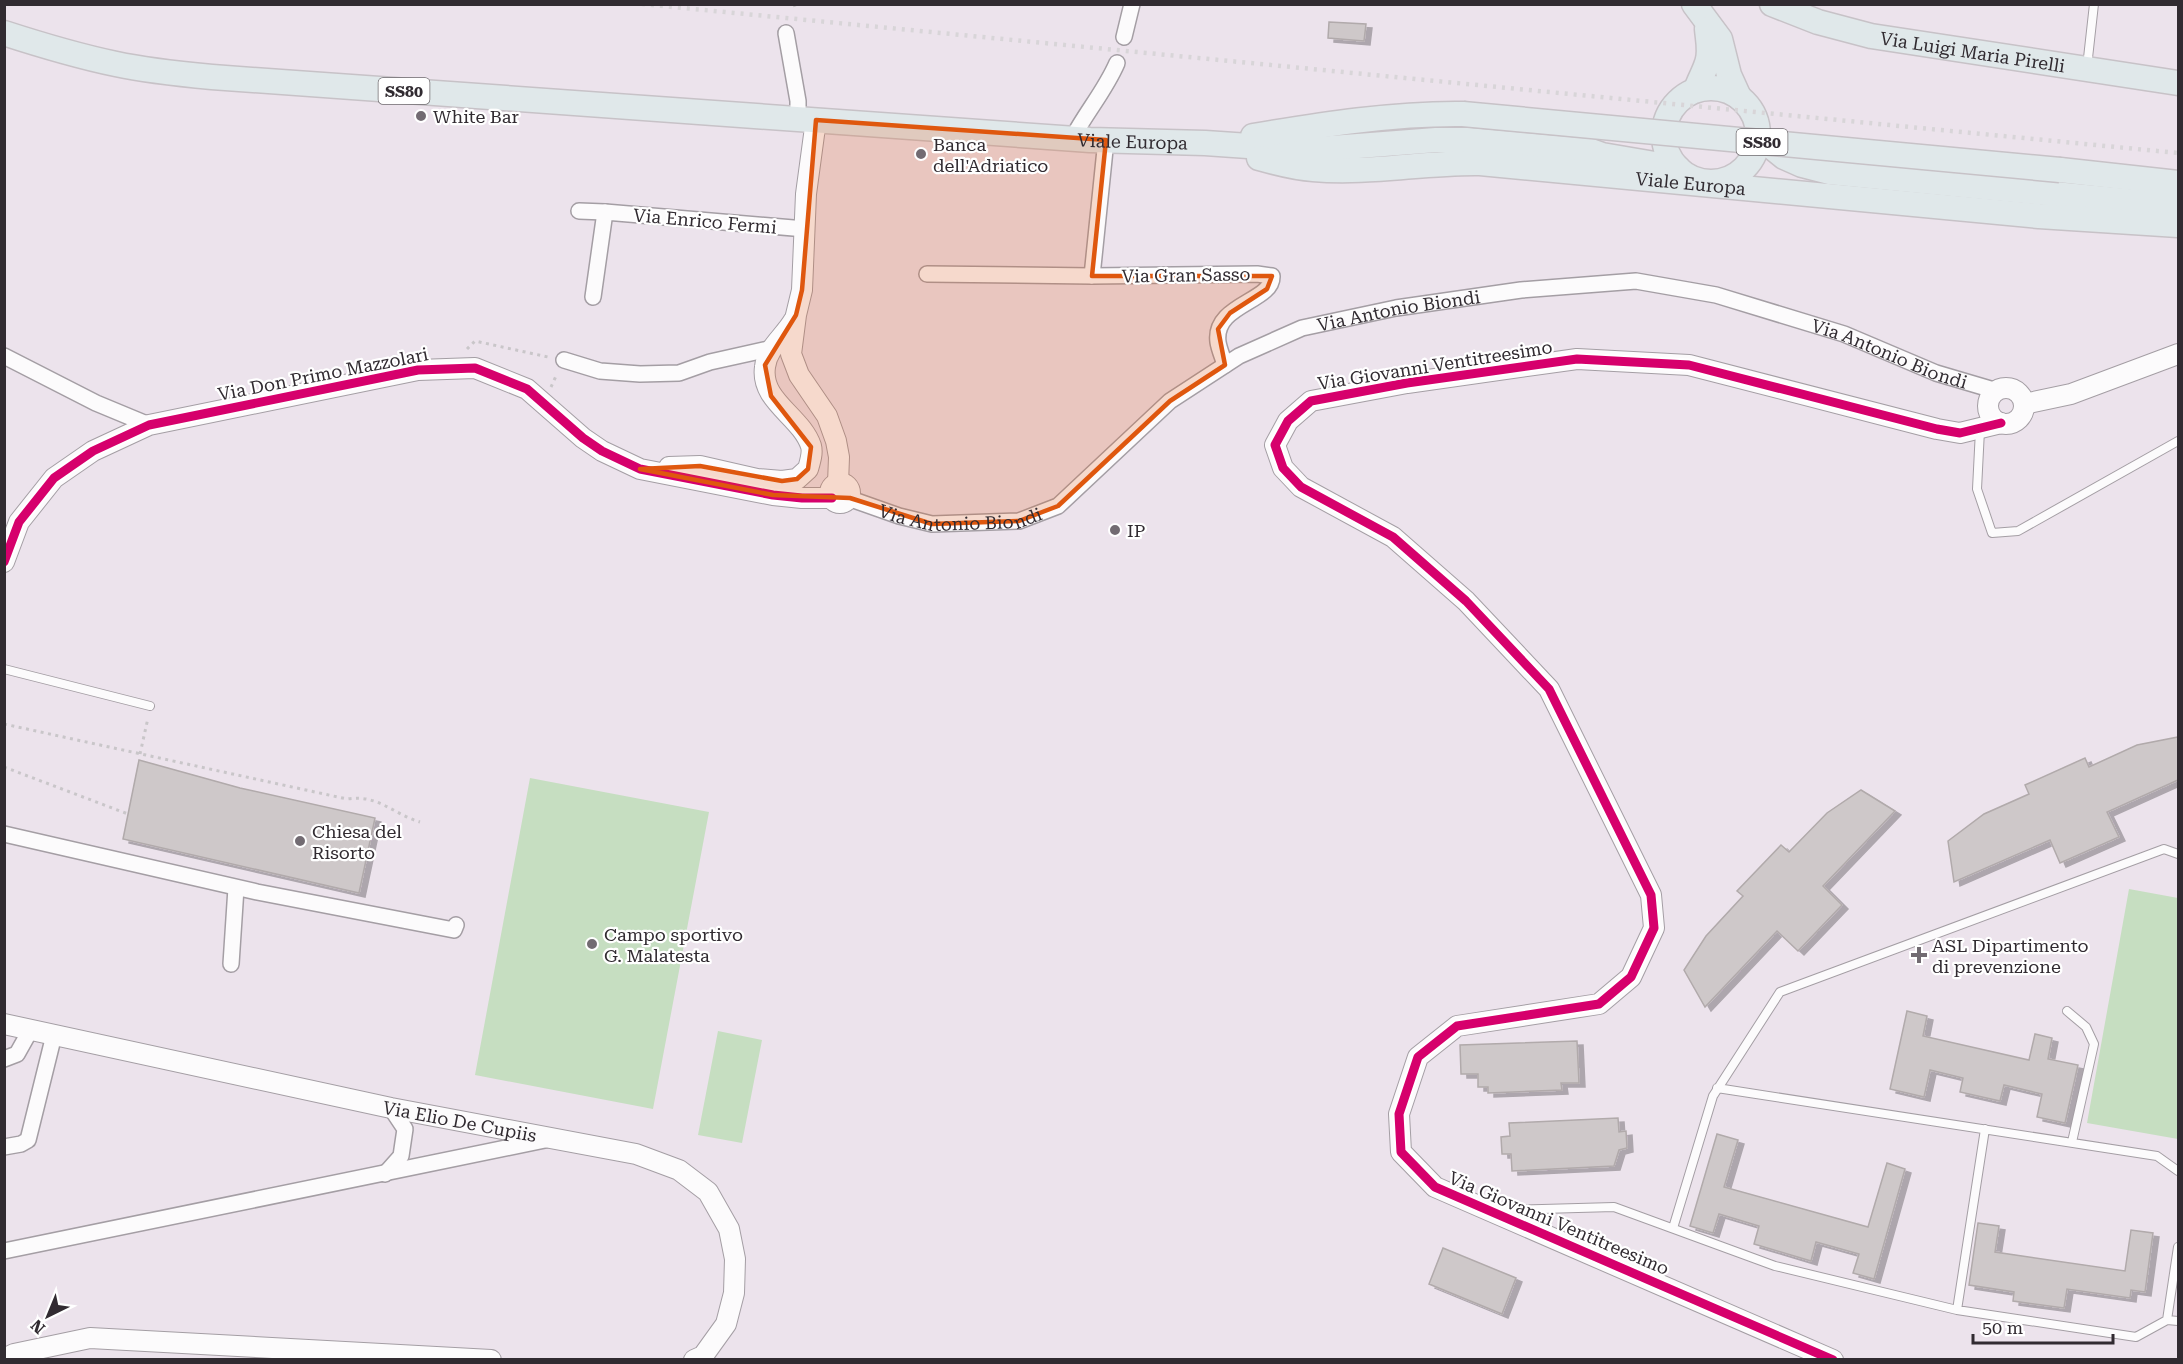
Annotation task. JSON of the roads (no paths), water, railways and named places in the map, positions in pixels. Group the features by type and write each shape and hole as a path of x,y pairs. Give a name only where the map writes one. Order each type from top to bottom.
{"main road":[{"name":"Via Luigi Maria Pirelli","path":"1772,4 1818,22 1871,36 2178,83"},
{"path":"1700,14 1709,48 1707,63 1696,90 1723,89 1739,97"},
{"path":"1700,14 1720,39 1729,75 1739,97"},
{"name":"SS80","path":"4,33 76,55 172,73 807,120"},
{"name":"SS80","path":"1666,121 1677,102 1696,90"},
{"name":"SS80","path":"1678,168 1691,177 1706,181 1722,180 1736,174 1752,158 1758,136 1753,114 1739,97"},
{"name":"Viale Europa","path":"1205,143 1403,116 1462,114 2178,183"},
{"name":"Viale Europa","path":"807,120 1072,139 1205,143 1306,150 1436,140 1469,140 1591,151 1602,155 1678,168"},
{"path":"1666,121 1664,138 1666,146 1672,162 1678,168"},
{"name":"Viale Europa","path":"1591,151 1634,141 1666,121"},
{"name":"Viale Europa","path":"1758,136 1784,157 1828,172 2178,206"},
{"name":"Viale Europa","path":"1205,143 1279,164 1313,169 1369,170 1444,163 1480,164 2051,217 2178,225"},
{"name":"Viale Europa","path":"1736,174 1808,176 1828,172"}],"street":[{"path":"1124,38 1132,4"},
{"path":"786,33 798,101 807,120"},
{"path":"1072,139 1108,84 1117,63"},
{"name":"Via Don Primo Mazzolari","path":"149,425 418,370 474,368 527,389 602,452 640,469 773,495 802,498 839,493 839,457 836,441 826,416 799,375 791,354 802,290 808,177 813,153 807,120"},
{"path":"1092,276 1106,140"},
{"name":"Via Enrico Fermi","path":"579,210 805,229"},
{"path":"593,297 605,212"},
{"name":"Via Gran Sasso","path":"927,274 1092,276 1257,274 1272,276 1272,282 1267,289 1230,313 1218,329 1218,343 1225,365"},
{"name":"Via Antonio Biondi","path":"839,493 899,516 932,524 1019,521 1058,506 1170,401 1239,356 1302,328 1396,308 1521,290 1636,281 1716,295 1844,334 1935,373 1997,391"},
{"name":"Via Don Primo Mazzolari","path":"640,469 681,465 700,466 757,479 782,481 797,479 808,469 811,447 786,410 771,396 765,380 765,366 772,348 788,332 796,315"},
{"path":"564,360 600,371 640,374 679,373 710,362 772,348"},
{"path":"2024,404 2071,394 2178,354"},
{"path":"4,356 96,403 149,425"},
{"name":"Via Giovanni Ventitreesimo","path":"1833,1359 1435,1187 1401,1152 1399,1114 1418,1057 1457,1026 1599,1004 1631,977 1653,928 1651,895 1549,689 1466,601 1394,537 1301,487 1283,468 1275,445 1288,421 1311,401 1407,383 1577,359 1689,366 1960,433 2001,423"},
{"path":"2003,389 2014,390 2024,404 2022,415 2013,423 2001,423 1992,417 1989,411 1990,400 1997,391 2003,389"},
{"path":"4,562 19,522 54,478 93,451 149,425"},
{"path":"4,834 236,888 454,930 456,925"},
{"path":"231,964 236,888"},
{"path":"4,1059 17,1054 15,1025"},
{"name":"Via Elio De Cupiis","path":"15,1025 391,1108 636,1154 680,1170 708,1192 729,1229 735,1259 734,1293 726,1324 703,1356 694,1359"},
{"path":"4,1147 28,1140 54,1035"},
{"path":"385,1174 401,1156 405,1129 391,1108"},
{"path":"4,1251 551,1138"},
{"path":"4,1359 14,1354 90,1338 491,1359"}],"lane":[{"path":"2087,68 2094,4"},
{"path":"1980,429 1977,489 1992,533 2018,531 2178,441"},
{"path":"4,669 150,706"},
{"path":"1673,1228 1713,1096 1780,992 2164,849 2178,854"},
{"path":"2067,1011 2086,1028 2094,1044 2072,1142"},
{"path":"1717,1088 2157,1156 2178,1171"},
{"path":"1957,1310 1985,1129"},
{"path":"1488,1210 1614,1207 1775,1266 1957,1310 2136,1337 2168,1320 2178,1321"},
{"path":"2168,1320 2178,1247"}],"railway":[{"path":"642,4 2178,153"}],"place":[{"name":"White Bar","path":"421,116"},
{"name":"Banca dell'Adriatico","path":"921,154"},
{"name":"IP","path":"1115,530"},
{"name":"Chiesa del Risorto","path":"300,841"},
{"name":"Campo sportivo G. Malatesta","path":"592,944"},
{"name":"ASL Dipartimento di prevenzione","path":"1919,955"}]}
